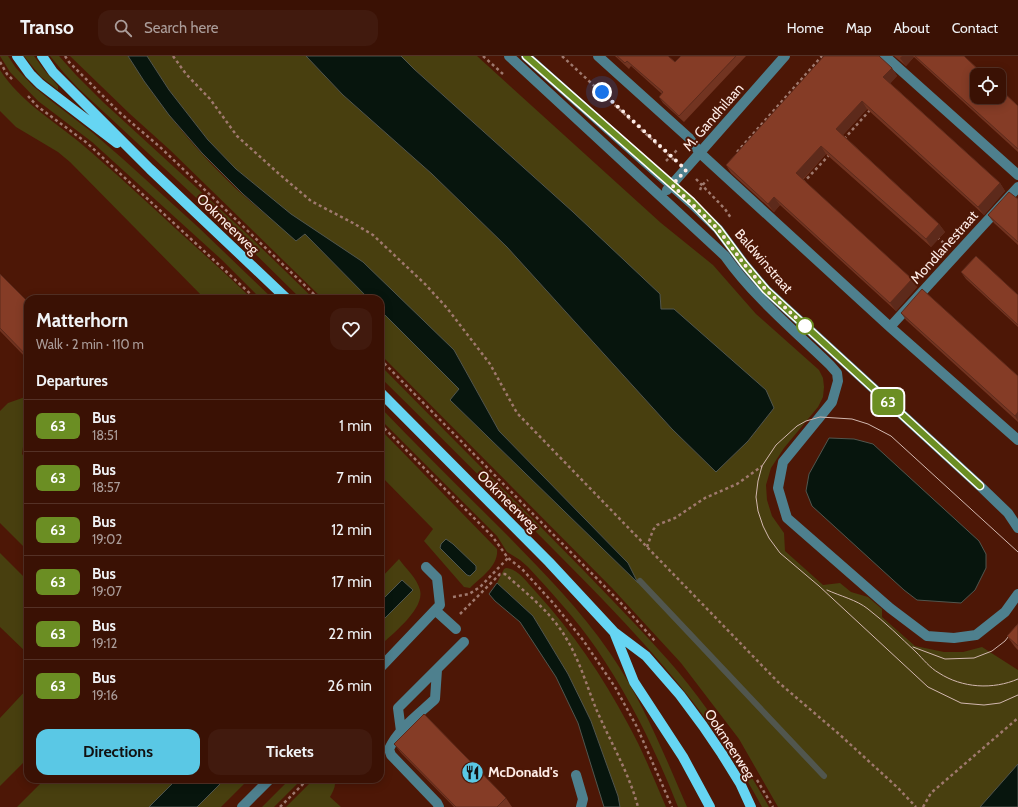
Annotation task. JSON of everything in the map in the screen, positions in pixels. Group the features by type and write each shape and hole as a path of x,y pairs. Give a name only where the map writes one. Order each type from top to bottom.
{"main road":[{"name":"Ookmeerweg","path":"17,56 30,74 40,84 150,169"},
{"name":"Ookmeerweg","path":"42,56 53,72 150,169 283,295"},
{"name":"Ookmeerweg","path":"384,396 549,562 614,632 646,656 680,695 722,754 740,783 751,807"},
{"name":"Ookmeerweg","path":"614,632 634,682 683,757 710,807"}],"street":[{"name":"Baldwinstraat","path":"509,56 725,256 738,274 758,296 837,373 838,381 832,402 783,462 778,488 787,518 890,608 926,636 954,638 976,635 1005,612 1018,594"},
{"name":"Baldwinstraat","path":"526,56 672,185 718,229 744,264 766,290 980,486 1008,513 1018,528"},
{"path":"598,56 689,138 700,152 720,171 890,327 1018,440"},
{"name":"M. Gandhilaan","path":"661,196 686,170 700,152 785,56"},
{"path":"885,56 1018,175"},
{"name":"Mondlanestraat","path":"890,327 1018,187"},
{"path":"384,664 440,605 437,578 426,567"},
{"path":"435,610 456,628"},
{"path":"401,731 398,708 464,642"},
{"path":"436,670 435,699 401,731 392,742 389,749 391,755 437,803 439,807"},
{"path":"576,775 583,799 581,807"},
{"path":"242,807 266,783"}],"path":[{"path":"65,56 119,112 160,147 315,295"},
{"path":"173,56 186,74 210,99 237,136 278,173 311,201 373,235 426,284 447,308 490,364 518,413 778,682 839,734 898,788 916,807"},
{"path":"562,56 702,185 725,209 733,221"},
{"path":"720,171 822,56"},
{"path":"0,62 7,74 17,85"},
{"path":"27,95 37,106 87,143 252,295"},
{"path":"841,142 872,107"},
{"path":"798,188 836,148"},
{"path":"934,234 956,254"},
{"path":"384,363 620,602 656,643"},
{"path":"384,428 492,536 508,558 522,569 554,604 583,640 615,687 637,727 672,807"},
{"path":"647,547 653,530 657,525 675,518 705,498 738,484 762,466"},
{"path":"439,599 469,594 480,587 508,558"},
{"path":"505,574 543,608 566,637 577,659 598,711 619,754 638,807"},
{"path":"923,807 931,793 1018,718"},
{"path":"755,776 773,807"},
{"path":"280,807 304,783"}],"shaded area":[{"path":"0,56 8,56 16,68 33,86 93,133 123,159 198,227 269,295 257,295 222,260 92,142 38,101 10,72"},
{"path":"24,56 34,56 58,86 58,90 41,77"},
{"path":"50,56 59,56 103,102 246,233 310,295 297,295 234,233 78,88"},
{"path":"70,56 128,56 166,111 195,147 227,180 296,241 305,234 365,295 319,295 170,150"},
{"path":"128,56 147,56 169,90 208,140 236,169 291,214 363,262 454,350 499,431 628,563 638,583 450,400 459,389 384,314 384,295 365,295 305,234 296,241 243,194 202,153 169,115"},
{"path":"147,56 306,56 343,95 432,174 507,247 672,429 716,472 748,441 774,408 661,309 573,212 401,56 477,56 661,223 713,265 756,314 819,370 823,378 823,397 818,407 784,448 771,468 766,485 767,500 772,516 784,533 785,551 823,585 840,583 851,592 868,597 882,609 882,617 915,646 944,652 963,652 982,647 1018,670 1018,764 980,807 778,807 739,739 681,663 612,588 384,358 384,314 460,389 450,400 637,582 628,563 499,431 454,350 236,169 208,140 169,90"},
{"path":"306,56 401,56 573,212 660,294 661,309 674,309 766,390 774,408 748,441 716,472 672,429 507,247 432,174 343,95"},
{"path":"0,70 26,100 106,165 248,295 201,295 70,162 58,152 16,127 0,111"},
{"path":"384,369 585,572 668,660 709,712 769,807 762,807 739,767 713,729 656,657 625,623 384,381"},
{"path":"24,397 24,446 22,454 24,456 24,547 0,523 0,411 8,403"},
{"path":"384,411 506,534 574,606 586,621 610,653 633,690 687,807 678,807 642,725 596,648 555,596 528,567 507,552 497,536 384,423"},
{"path":"384,433 497,549 495,561 488,571 470,588 464,587 424,541 433,529 384,479"},
{"path":"829,438 854,439 873,444 979,541 986,554 986,568 975,590 961,603 917,600 904,590 812,506 806,491 809,474"},
{"path":"446,539 476,566 476,570 470,576 467,575 440,548 441,544"},
{"path":"0,553 24,577 24,650 0,627"},
{"path":"399,559 419,586 420,597 418,605 413,613 384,642 384,619 412,590 402,580 384,598 384,575"},
{"path":"506,568 515,571 526,581 562,622 586,655 608,689 633,734 666,807 620,807 618,796 591,721 568,674 533,616 497,583 504,569"},
{"path":"402,580 413,590 384,619 384,598"},
{"path":"497,583 533,616 568,674 591,721 618,796 620,807 604,807 578,723 556,677 520,622 489,594"},
{"path":"24,692 24,762 0,786 0,718"},
{"path":"1018,764 1018,807 980,807"},
{"path":"41,783 173,783 149,807 17,807"},
{"path":"173,783 221,783 197,807 149,807"},
{"path":"221,783 245,783 221,807 197,807"},
{"path":"286,783 298,783 274,807 262,807"},
{"path":"310,783 335,783 330,797 341,807 286,807"}],"building":[{"path":"617,56 668,56 675,62 681,56 736,56 679,116 659,97 663,92 627,61 625,63"},
{"path":"824,56 879,56 892,68 883,77 1000,183 978,207 862,101 836,129 939,224 926,239 821,146 796,173 912,279 890,303 774,197 768,204 726,165"},
{"path":"915,56 964,56 977,68 970,68 970,104 1006,104 1006,95 1018,106 1018,149"},
{"path":"1009,192 1018,199 1018,242 988,215"},
{"path":"976,256 1018,295 1018,325 961,272"},
{"path":"0,274 24,298 24,353 0,328"},
{"path":"922,289 1018,376 1018,412 1015,416 901,313"},
{"path":"1018,624 1018,646 1007,636"},
{"path":"424,714 506,798 497,807 456,807 394,744"}],"waterway":[{"path":"640,581 824,776"}],"tram line":[{"path":"1018,552 891,436 868,424 852,419 820,417 806,421 797,426 776,445 762,466 756,497 758,511 769,538 780,553 819,586 928,687 961,703 984,705 1000,703 1018,695"},
{"path":"827,590 864,606 881,619 933,669 948,678 958,682 978,686 998,685 1018,679"},
{"path":"913,647 945,659 974,658 992,651 1005,641 1018,624"}],"bus line":[{"name":"63","path":"526,56 656,172 692,202 718,229 744,264 766,290 980,486"}],"place":[{"name":"McDonald's","path":"472,772"}],"route":[{"path":"602,92 686,170 672,185 692,202 718,229 744,264 766,290 805,326"}]}
